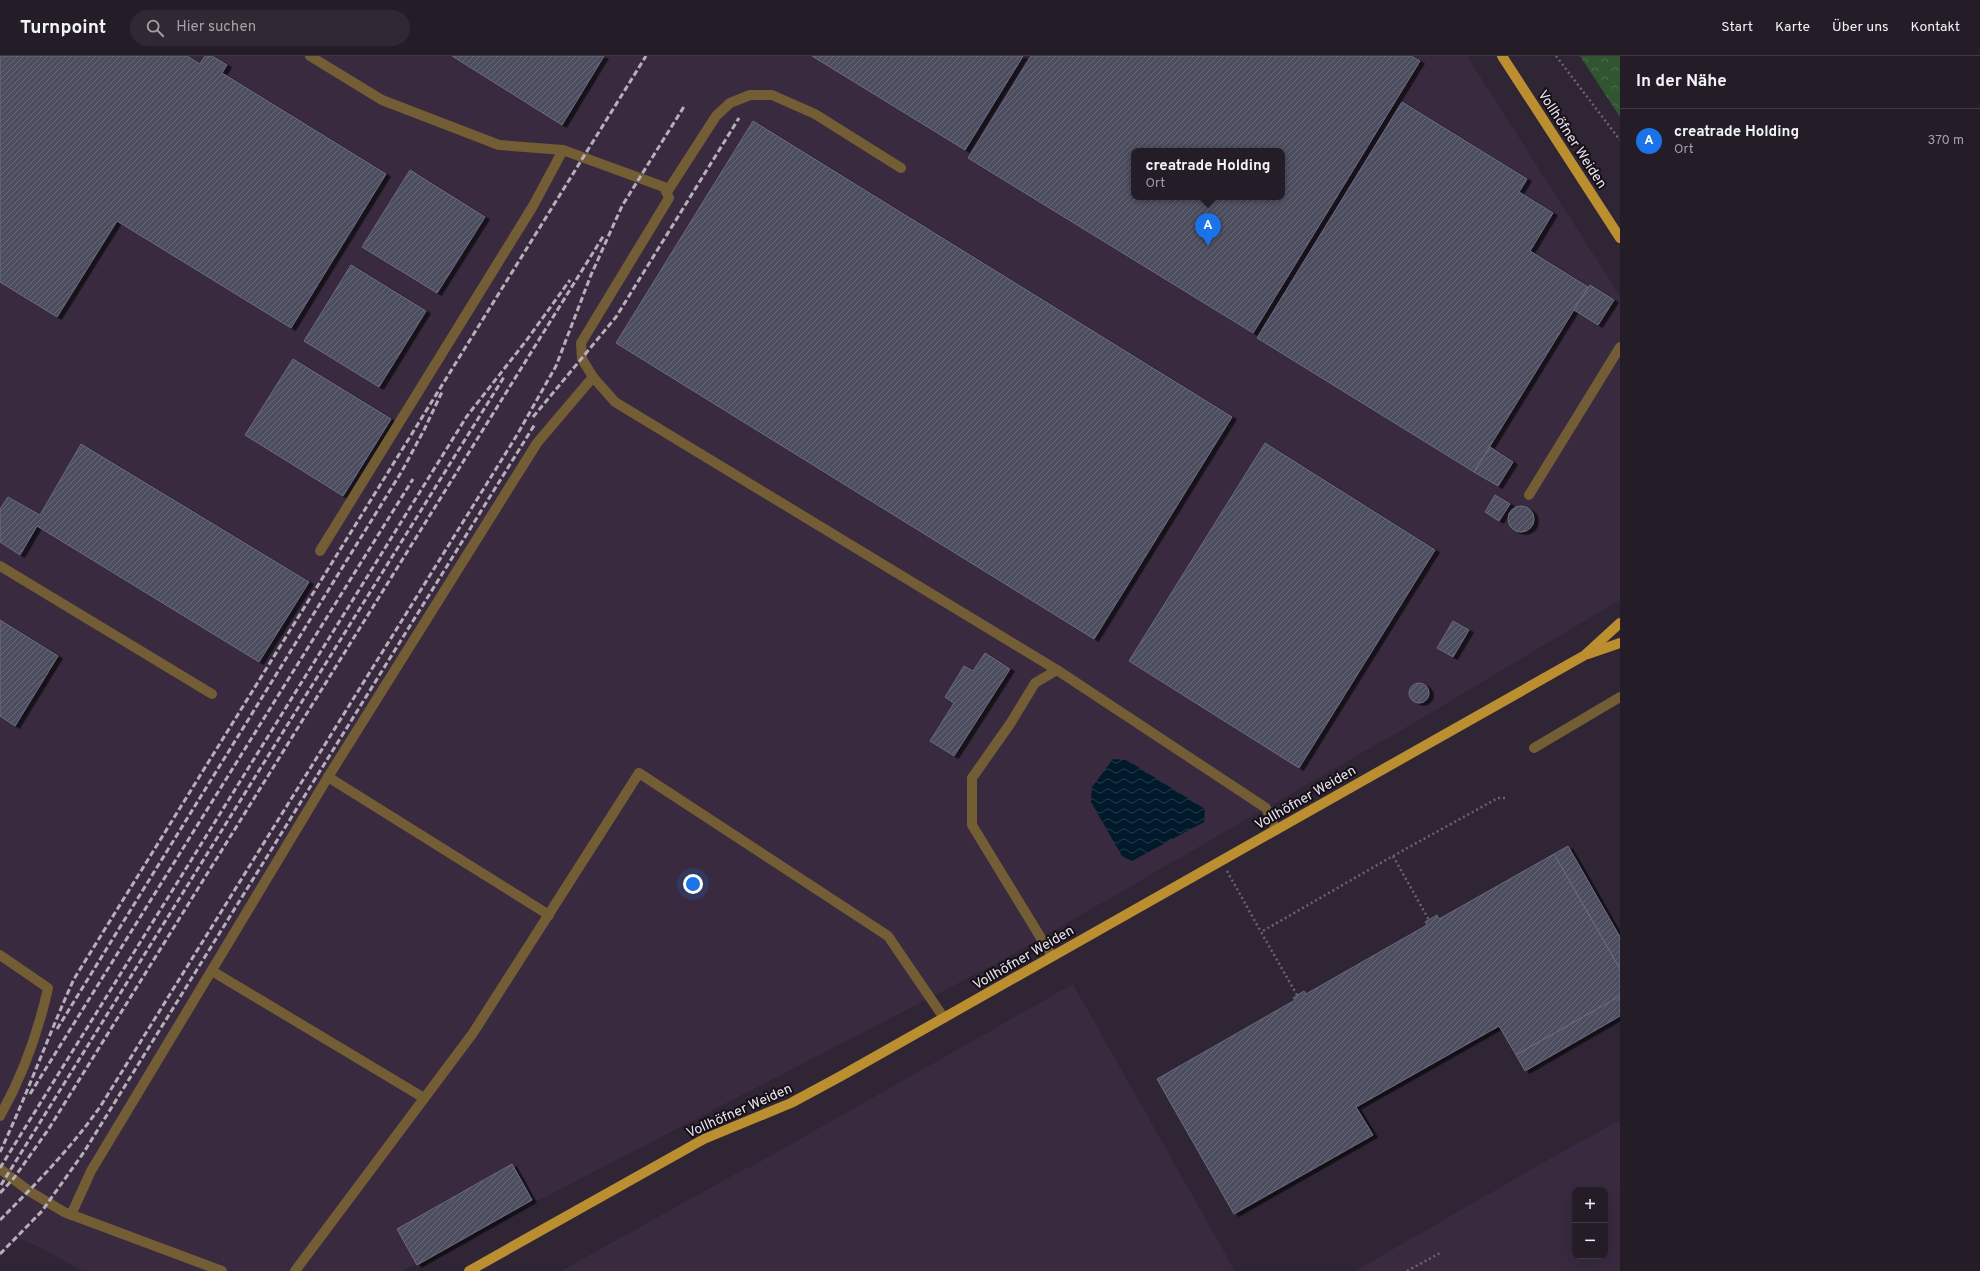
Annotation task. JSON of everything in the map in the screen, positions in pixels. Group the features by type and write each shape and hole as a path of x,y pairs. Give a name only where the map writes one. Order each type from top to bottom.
{"main road":[{"name":"Vollhöfner Weiden","path":"1502,56 1620,238"},
{"name":"Vollhöfner Weiden","path":"469,1271 676,1154 716,1134 797,1100 944,1018 1585,654 1620,623"},
{"name":"Vollhöfner Weiden","path":"1585,654 1620,643"}],"lane":[{"path":"310,56 382,100 499,145 563,150 664,187 669,198 581,343 582,359 593,377 615,402 1057,670 1266,808 1276,830"},
{"path":"666,192 716,116 730,103 750,95 772,95 815,114 901,168"},
{"path":"320,551 533,206 563,150"},
{"path":"1529,495 1620,347"},
{"path":"71,1214 91,1171 328,777 537,443 593,377"},
{"path":"0,566 212,694"},
{"path":"1052,956 972,825 972,778 1010,724 1035,683 1057,670"},
{"path":"1534,748 1620,698"},
{"path":"295,1271 473,1033 640,772 888,936 944,1018"},
{"path":"328,777 549,914"},
{"path":"0,955 48,988 41,1020 16,1088 0,1116"},
{"path":"212,971 424,1098"},
{"path":"0,1169 29,1191 71,1214 222,1271"}],"path":[{"path":"1556,56 1620,140"},
{"path":"1261,932 1498,798 1506,798"},
{"path":"1393,856 1429,920"},
{"path":"1222,861 1297,995"},
{"path":"1407,1271 1440,1253"}],"shaded area":[{"path":"0,56 1467,56 1620,296 1620,600 1419,720 1003,960 402,1271 83,1271 37,1246 19,1239 0,1257"},
{"path":"1073,984 1235,1271 561,1271 744,1169 749,1168"},
{"path":"1620,1120 1620,1271 1355,1271 1544,1162"}],"green space":[{"path":"1580,56 1620,56 1620,117"}],"water":[{"path":"1113,759 1127,760 1205,809 1204,822 1132,861 1122,856 1091,802 1092,787"}],"building":[{"path":"0,56 187,56 200,64 205,56 212,56 227,65 222,73 386,174 291,328 117,221 57,317 0,282"},
{"path":"452,56 604,56 562,125"},
{"path":"812,56 1023,56 965,150"},
{"path":"1031,56 1411,56 1420,61 1253,333 968,158"},
{"path":"1402,102 1527,179 1519,192 1553,213 1530,251 1588,287 1474,472 1257,338"},
{"path":"753,121 1232,417 1094,639 616,343"},
{"path":"410,170 485,217 437,293 362,247"},
{"path":"351,265 426,311 379,387 304,341"},
{"path":"1590,285 1614,300 1598,325 1574,310"},
{"path":"293,359 391,419 343,496 245,435"},
{"path":"1265,443 1435,550 1299,768 1129,661"},
{"path":"81,444 309,582 259,662 37,526 20,555 0,542 0,509 8,497 40,515"},
{"path":"1490,447 1513,462 1498,486 1474,472"},
{"path":"1495,495 1510,504 1499,521 1485,512"},
{"path":"1521,506 1530,510 1534,519 1530,528 1521,532 1512,528 1508,519 1512,510"},
{"path":"0,620 58,656 15,726 0,716"},
{"path":"1453,621 1469,630 1453,657 1437,648"},
{"path":"985,653 1010,669 954,756 930,741 954,703 945,697 964,666 973,671"},
{"path":"1419,683 1426,686 1429,693 1426,700 1419,703 1412,700 1409,693 1412,686"},
{"path":"1568,846 1620,937 1620,969 1554,854"},
{"path":"1554,854 1620,969 1620,996 1516,1055 1499,1026 1356,1107 1373,1135 1234,1214 1157,1079 1295,1000 1293,998 1304,991 1306,994 1427,925 1425,922 1437,915 1439,919"},
{"path":"1620,996 1620,1016 1525,1071 1516,1055"},
{"path":"512,1164 532,1200 417,1265 397,1229"}],"railway":[{"path":"0,1152 74,979 646,56"},
{"path":"0,1220 65,1152 100,1107 517,435 556,366 591,275 622,206 685,105"},
{"path":"533,417 616,317 739,118"},
{"path":"0,1193 14,1178 48,1130 604,235"},
{"path":"0,1168 467,416 526,341 570,280"},
{"path":"1,1185 504,377"},
{"path":"57,1029 402,471 442,392"},
{"path":"0,1254 42,1211 84,1152 535,424"},
{"path":"30,1094 413,479"}],"place":[{"name":"creatrade Holding","path":"1208,246"}]}
